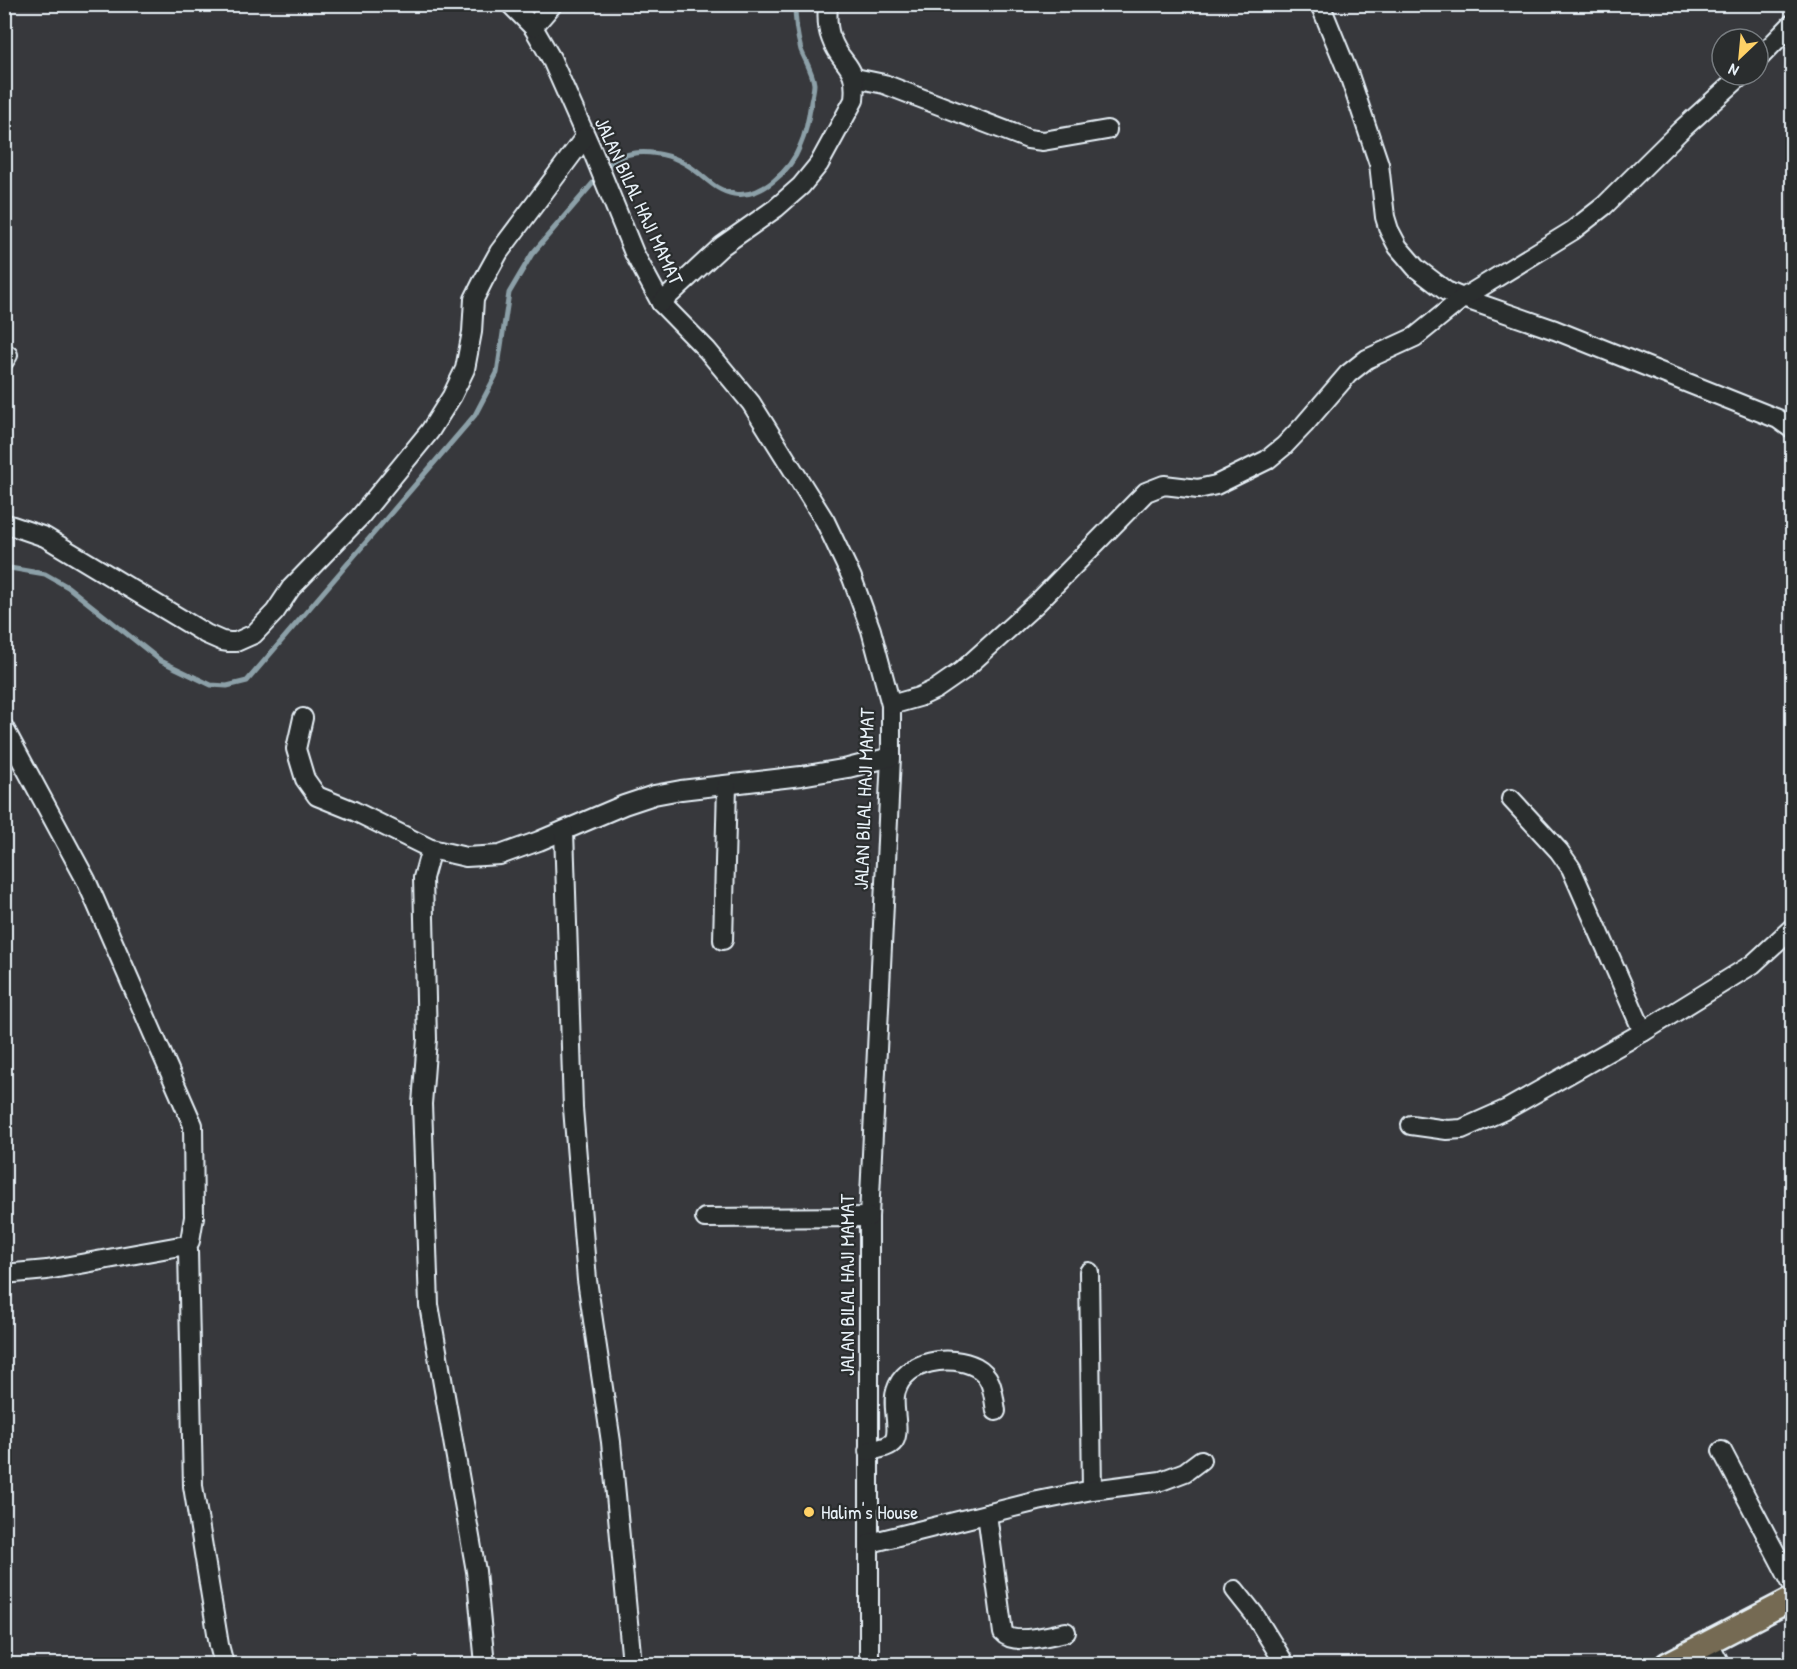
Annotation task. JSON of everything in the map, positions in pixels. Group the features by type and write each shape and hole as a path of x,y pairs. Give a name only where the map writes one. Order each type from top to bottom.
{"main road":[{"path":"1667,1665 1792,1599"}],"street":[{"name":"JALAN BILAL HAJI MAMAT","path":"510,4 533,27 551,58 634,253 661,303 707,350 751,403 825,521 852,578 867,620 891,705 891,757 869,1217 869,1665"},
{"path":"533,27 553,4"},
{"path":"661,303 722,246 776,208 801,186 819,164 854,100 855,78 853,71 831,40 827,17 828,4"},
{"path":"1320,4 1349,75 1376,155 1382,181 1384,217 1406,259 1446,291 1555,330 1757,410 1778,419 1792,429"},
{"path":"1770,47 1792,24"},
{"path":"855,78 884,84 1028,139 1043,141 1107,130"},
{"path":"891,705 919,697 936,689 962,671 1037,603 1146,492 1164,485 1198,489 1216,485 1267,460 1291,439 1348,374 1367,359 1415,337 1463,298 1546,249 1604,206 1729,87"},
{"path":"4,523 45,537 206,634 222,641 236,642 254,634 275,612 291,588 359,518 430,431 452,396 465,369 472,332 474,299 483,281 499,252 585,137"},
{"path":"303,718 296,749 305,779 317,796 354,811 431,849 466,857 500,855 654,795 813,774 891,757"},
{"path":"4,728 86,880 193,1125 194,1217 190,1241 186,1247"},
{"path":"723,940 727,785"},
{"path":"1511,799 1559,851 1571,868 1643,1032"},
{"path":"564,831 573,1108 587,1280 611,1442 632,1665"},
{"path":"431,849 423,878 427,1039 422,1104 429,1305 476,1571 485,1665"},
{"path":"1410,1125 1447,1130 1462,1129 1507,1109 1643,1032 1753,964 1792,928"},
{"path":"705,1218 869,1217"},
{"path":"4,1274 47,1270 180,1246 186,1247"},
{"path":"186,1247 189,1252 193,1486 224,1665"},
{"path":"1089,1272 1092,1490"},
{"path":"868,1451 888,1446 893,1442 896,1435 896,1390 901,1380 920,1366 956,1360 978,1368 988,1377 996,1411"},
{"path":"1722,1451 1792,1584"},
{"path":"870,1542 1092,1490 1161,1481 1185,1472 1201,1460"},
{"path":"987,1514 1003,1633 1006,1637 1018,1640 1066,1632"},
{"path":"1235,1590 1254,1614 1285,1665"},
{"path":"1709,1643 1720,1665"}],"waterway":[{"path":"605,169 614,161 625,156 649,153 686,164 728,193 754,192 774,181 790,164 800,146 807,125 814,88 812,75 801,50 795,4"},
{"path":"4,567 45,574 68,587 161,661 211,685 227,686 247,681 475,415 497,373 509,293 532,254 599,176"}],"place":[{"name":"Halim's House","path":"809,1512"}]}
